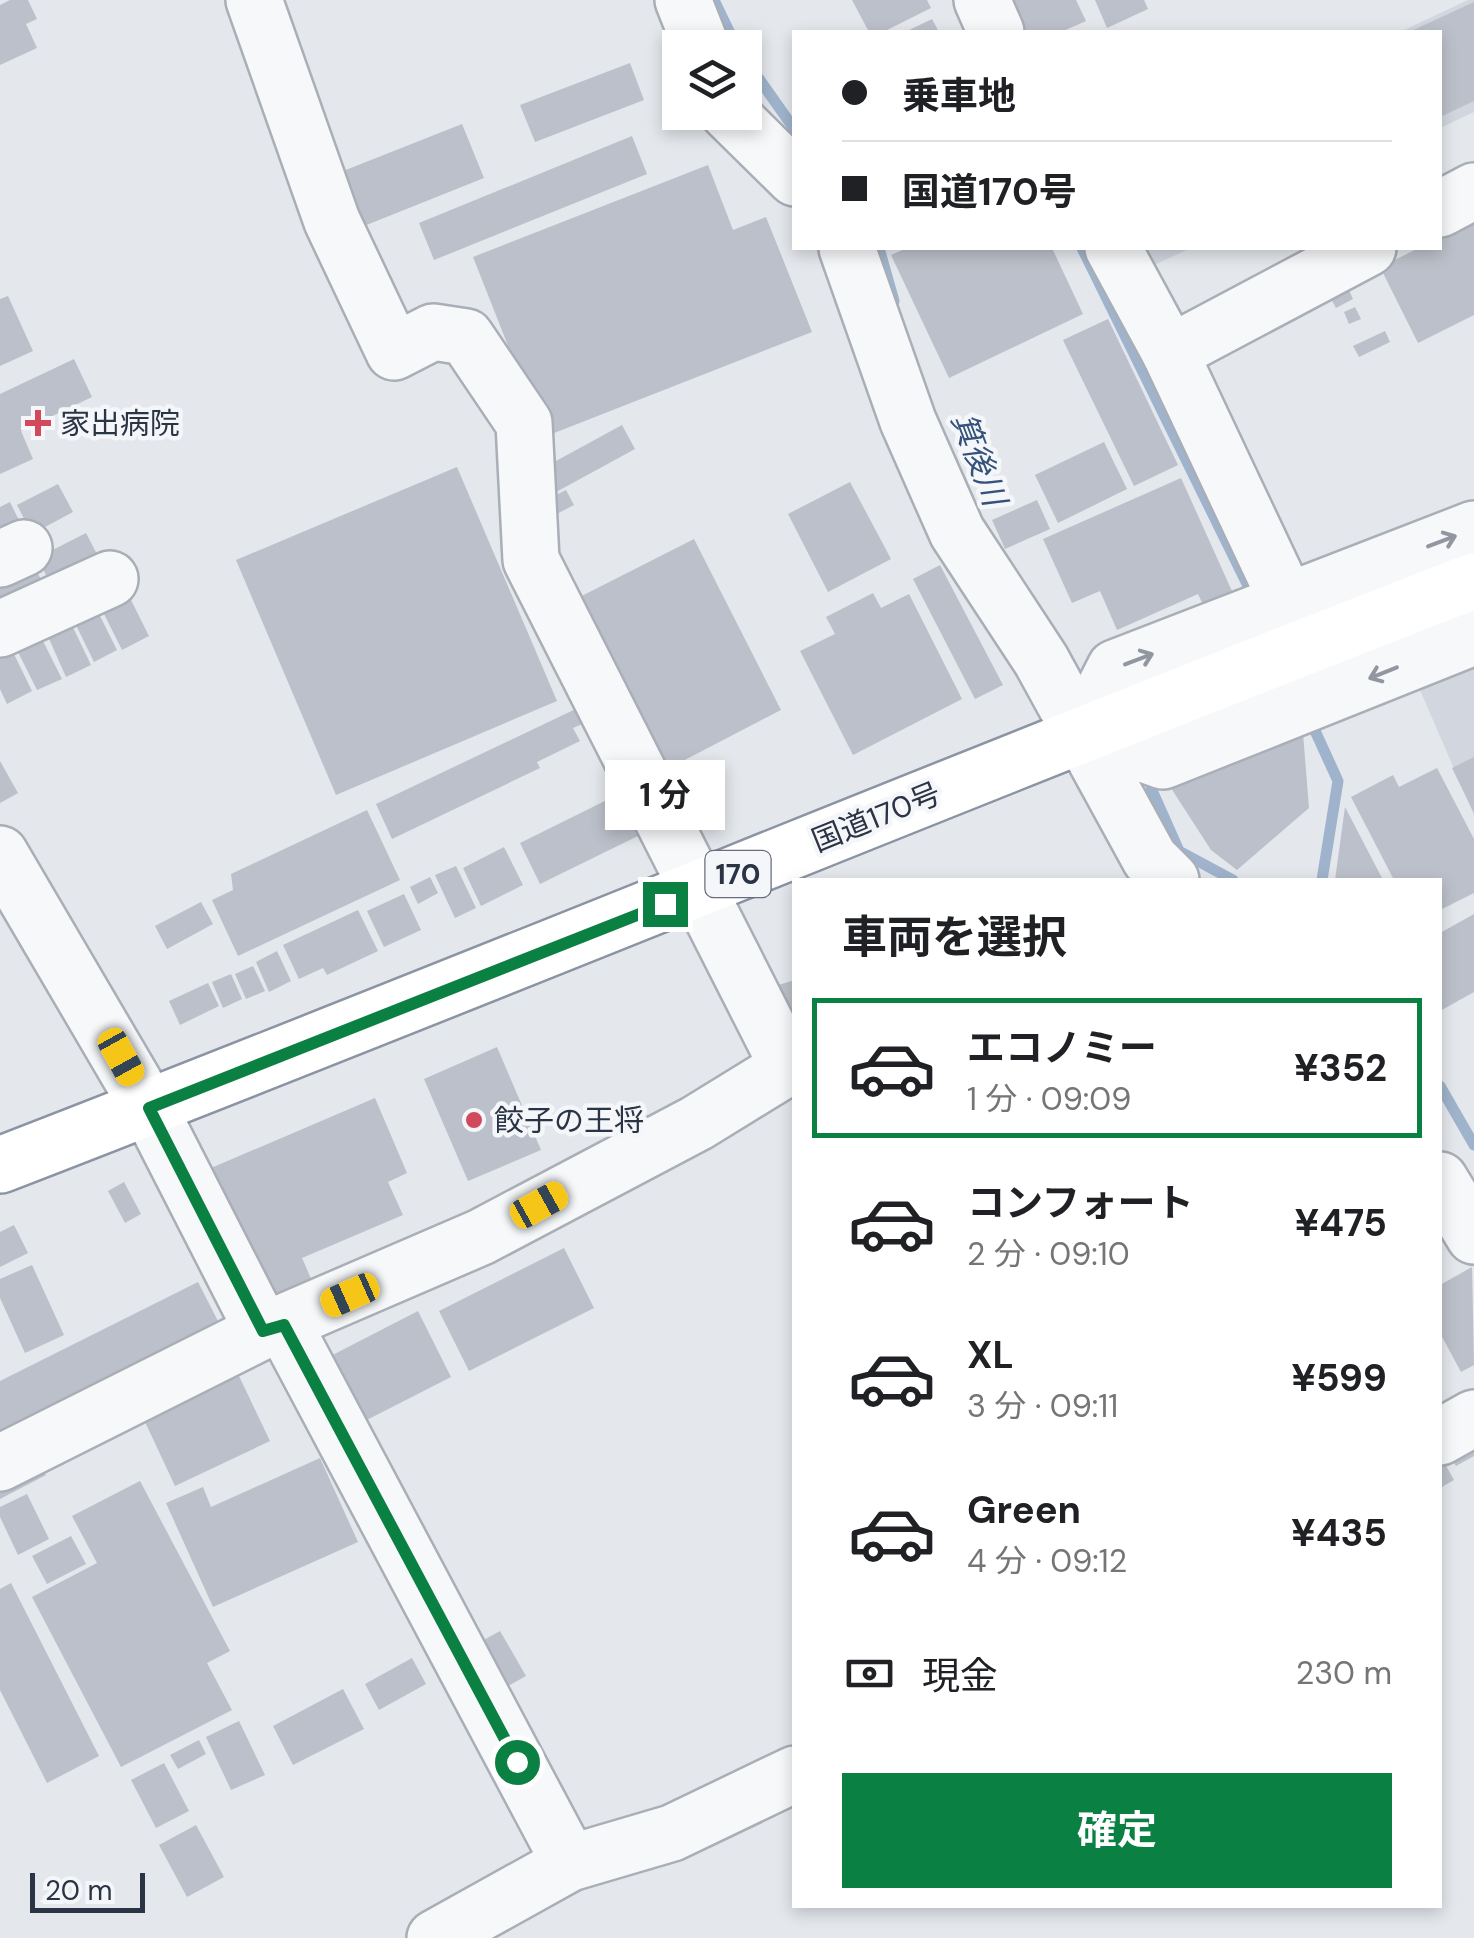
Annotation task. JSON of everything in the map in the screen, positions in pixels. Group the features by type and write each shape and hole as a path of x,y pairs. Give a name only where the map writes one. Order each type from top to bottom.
{"highway":[{"name":"国道170号","path":"0,1165 701,890 1082,732 1474,581"}],"street":[{"path":"0,1463 274,1328 481,1237 697,1123 780,1072 779,1049 531,560 524,422 466,337 433,332 394,352 332,221 254,0"},
{"path":"684,0 695,30"},
{"path":"982,0 995,30"},
{"path":"746,130 792,175"},
{"path":"1442,208 1474,191"},
{"path":"848,250 908,421 957,532 1041,660 1150,859 1169,878"},
{"path":"1115,250 1170,353 1287,601"},
{"path":"1170,353 1364,250"},
{"path":"1082,732 1115,668 1474,529"},
{"path":"0,629 110,579"},
{"path":"1082,732 1162,761 1474,637"},
{"path":"0,854 274,1328 570,1863"},
{"path":"1442,1183 1474,1236"},
{"path":"1442,1437 1474,1418"},
{"path":"436,1938 570,1863 672,1833 792,1775"}],"shaded area":[{"path":"1474,0 1474,112 1442,127 1442,30 1404,30"},
{"path":"1139,250 1187,250 1148,268"},
{"path":"1474,661 1474,815 1417,683"}],"building":[{"path":"10,0 28,0 37,19 26,24 37,48 0,65 0,5"},
{"path":"852,0 927,0 931,8 887,30 868,30"},
{"path":"1008,0 1076,0 1086,21 1066,30 1022,30"},
{"path":"1095,0 1144,0 1148,9 1107,28"},
{"path":"1474,2 1474,101 1442,116 1442,30 1413,30"},
{"path":"932,19 938,30 909,30"},
{"path":"630,63 644,100 535,142 520,105"},
{"path":"462,124 484,178 349,232 328,177"},
{"path":"632,136 647,174 434,260 419,223"},
{"path":"708,165 733,230 766,217 812,332 544,437 473,257"},
{"path":"1474,220 1474,315 1418,343 1380,267 1415,250 1442,250 1442,236"},
{"path":"902,250 1053,250 1083,314 949,378 891,255"},
{"path":"1347,286 1353,299 1336,308 1329,295"},
{"path":"8,296 33,351 0,366 0,299"},
{"path":"1355,307 1361,319 1349,324 1344,312"},
{"path":"1108,319 1178,465 1134,486 1063,340"},
{"path":"1385,331 1390,342 1359,357 1353,346"},
{"path":"74,359 92,397 21,431 33,459 0,474 0,394"},
{"path":"622,425 635,449 547,497 534,473"},
{"path":"1104,442 1127,489 1058,523 1035,475"},
{"path":"457,467 557,701 336,795 236,560"},
{"path":"1181,478 1236,600 1207,613 1198,594 1117,630 1100,591 1072,603 1043,539"},
{"path":"850,482 891,559 828,592 788,514"},
{"path":"58,484 73,512 32,534 17,505"},
{"path":"566,490 574,505 547,519 538,504"},
{"path":"1037,500 1050,529 1005,549 992,520"},
{"path":"10,502 25,533 0,546 0,507"},
{"path":"86,533 102,564 53,588 37,558"},
{"path":"694,539 781,710 652,777 564,605"},
{"path":"32,561 45,588 0,602 0,577"},
{"path":"940,565 1003,685 975,699 913,579"},
{"path":"126,590 149,636 122,650 99,604"},
{"path":"873,593 881,608 909,594 962,699 853,755 800,651 835,634 826,617"},
{"path":"96,608 117,650 94,662 73,619"},
{"path":"70,621 91,665 66,677 46,632"},
{"path":"40,635 62,679 37,690 15,646"},
{"path":"11,648 32,691 7,704 0,689 0,654"},
{"path":"582,706 589,721 573,728 580,741 537,762 540,768 392,839 376,804"},
{"path":"1303,733 1309,808 1237,870 1211,850 1169,785"},
{"path":"1474,757 1474,813 1452,768"},
{"path":"0,761 18,793 0,803"},
{"path":"1437,768 1474,839 1474,893 1442,909 1442,878 1393,878 1351,797 1393,775 1399,787"},
{"path":"621,793 642,834 540,884 520,843"},
{"path":"1345,807 1382,878 1335,878"},
{"path":"367,810 400,880 238,956 212,900 233,890 231,874"},
{"path":"504,847 523,885 481,906 463,868"},
{"path":"456,866 476,908 455,918 435,875"},
{"path":"430,877 438,893 418,904 410,887"},
{"path":"404,894 421,930 384,947 367,911"},
{"path":"201,902 213,924 167,949 155,926"},
{"path":"358,910 378,951 327,975 323,968 299,979 283,945"},
{"path":"1474,914 1474,992 1442,1010 1442,932"},
{"path":"277,951 291,981 269,992 256,962"},
{"path":"253,966 265,991 246,999 235,974"},
{"path":"231,974 242,999 223,1008 212,982"},
{"path":"792,981 792,1035 768,988"},
{"path":"208,983 219,1006 180,1025 169,1001"},
{"path":"497,1047 541,1150 468,1181 424,1079"},
{"path":"375,1098 407,1173 388,1182 403,1215 302,1258 319,1297 274,1316 211,1168"},
{"path":"124,1182 141,1214 125,1223 108,1191"},
{"path":"14,1225 28,1253 0,1267 0,1232"},
{"path":"564,1248 594,1308 469,1371 439,1311"},
{"path":"32,1265 64,1335 25,1353 0,1298 0,1279"},
{"path":"1472,1267 1474,1365 1461,1372 1442,1337 1442,1284"},
{"path":"198,1282 222,1329 0,1442 0,1381"},
{"path":"418,1311 451,1377 353,1427 319,1362"},
{"path":"239,1376 270,1441 175,1486 145,1422"},
{"path":"1474,1442 1474,1456 1456,1466 1450,1456"},
{"path":"37,1458 46,1475 0,1499 0,1477"},
{"path":"320,1458 358,1542 213,1607 166,1503 203,1487 211,1507"},
{"path":"1442,1459 1454,1480 1442,1487"},
{"path":"140,1481 230,1651 207,1663 232,1710 121,1767 32,1597 97,1563 72,1516"},
{"path":"27,1494 49,1539 18,1555 0,1517 0,1507"},
{"path":"71,1536 86,1564 47,1584 32,1556"},
{"path":"11,1583 99,1756 47,1783 0,1690 0,1589"},
{"path":"500,1631 526,1676 497,1692 471,1647"},
{"path":"412,1658 426,1684 379,1710 365,1684"},
{"path":"343,1689 364,1729 293,1765 273,1726"},
{"path":"239,1721 265,1775 231,1790 206,1737"},
{"path":"199,1740 206,1754 178,1769 170,1755"},
{"path":"164,1763 189,1811 156,1828 131,1780"},
{"path":"196,1825 224,1877 187,1897 159,1845"}],"waterway":[{"name":"箕後川","path":"714,0 728,30"},
{"name":"箕後川","path":"762,83 792,126"},
{"name":"箕後川","path":"880,250 894,301"},
{"path":"1083,250 1254,598"},
{"path":"1311,722 1338,781 1322,878"},
{"name":"箕後川","path":"1151,788 1179,851 1229,878"},
{"name":"箕後川","path":"1442,1089 1474,1145"}],"place":[{"name":"家出病院","path":"38,423"},
{"name":"餃子の王将","path":"474,1120"}],"route":[{"path":"517,1762 284,1325 263,1331 149,1108 665,904"}]}
